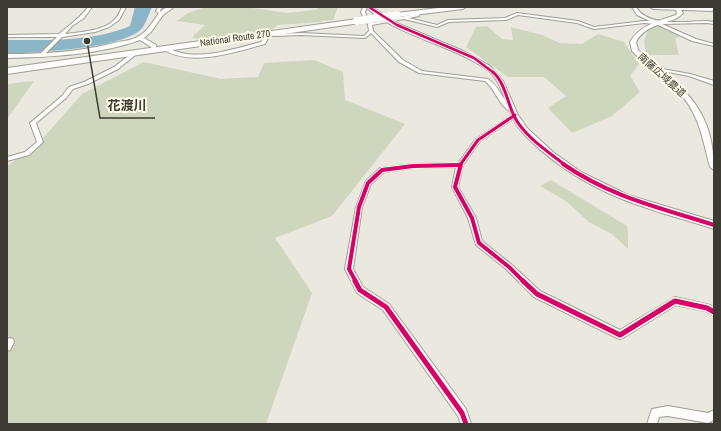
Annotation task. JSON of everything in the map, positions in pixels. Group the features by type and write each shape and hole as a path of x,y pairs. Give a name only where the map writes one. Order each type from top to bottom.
{"highway":[{"name":"National Route 270","path":"7,71 154,49 463,7"},
{"path":"653,7 714,9"}],"street":[{"path":"42,55 70,25 83,17 90,7"},
{"path":"7,36 60,36 89,32 106,27 117,20 124,7"},
{"path":"7,56 80,52 141,38 150,30 160,10 172,7"},
{"path":"365,7 364,12 366,22 370,24 371,31 401,61 421,72 486,80 493,84 506,108 514,113"},
{"path":"369,7 387,20 467,55 489,68 502,85 514,113 523,129 556,159 606,189 641,203 686,215 714,226"},
{"path":"634,7 638,14 659,23 687,39 701,44 714,45"},
{"name":"南薩広域農道","path":"677,8 680,13 678,16 638,33 633,42 635,51 679,88 693,105 701,118 714,167"},
{"path":"370,24 418,15 418,12"},
{"path":"405,18 437,26 448,21 506,19 517,14 578,22 594,28 644,22 714,23"},
{"path":"163,48 171,53 187,56 200,56 228,53 239,48 263,43 270,33 274,35 301,34 353,38 365,37 371,31"},
{"path":"141,38 153,44 154,49"},
{"path":"7,159 27,154 40,142 33,123 64,97 70,88 86,83 116,68 136,52"},
{"path":"654,68 690,75 714,83"},
{"path":"514,113 478,140 460,165 455,187 472,218 479,243 509,267 537,294 620,335 676,301 707,308 714,312"},
{"path":"460,165 413,166 382,170 368,183 359,207 350,269 360,290 386,307 454,401 466,424"},
{"path":"652,424 656,413 668,411 708,418 714,415"}],"green space":[{"path":"206,7 253,7 252,8 287,13 315,10 320,7 338,7 333,20 278,25 270,31 200,40 192,37 205,25 177,21 188,13"},
{"path":"487,26 502,39 513,40 511,27 542,35 560,43 582,44 598,34 624,42 639,64 630,76 640,92 612,116 572,133 548,108 566,96 544,77 508,77 466,47 476,27"},
{"path":"659,26 680,37 675,38 679,55 646,55 644,42 648,30"},
{"path":"314,60 343,72 345,100 405,124 332,216 275,238 312,293 266,424 7,424 7,166 37,145 82,94 144,62 221,79 258,77 264,63"},
{"path":"34,81 7,119 7,84"},
{"path":"551,180 627,226 628,249 612,234 589,222 566,201 540,186"}],"water":[{"path":"135,7 152,7 143,27 134,34 119,40 80,48 7,54 7,40 69,39 101,35 130,26"}],"cycle path":[{"path":"369,7 397,25 459,51 488,67 495,73 500,81 518,123 536,142 578,174 625,197 714,225"},
{"path":"515,115 478,140 460,165 455,187 472,218 479,243 509,267 537,294 620,335 675,301 707,308 714,312"},
{"path":"460,165 413,166 382,170 368,183 359,207 349,269 360,290 386,307 462,413 466,424"}],"place":[{"name":"花渡川","path":"87,41"}]}
